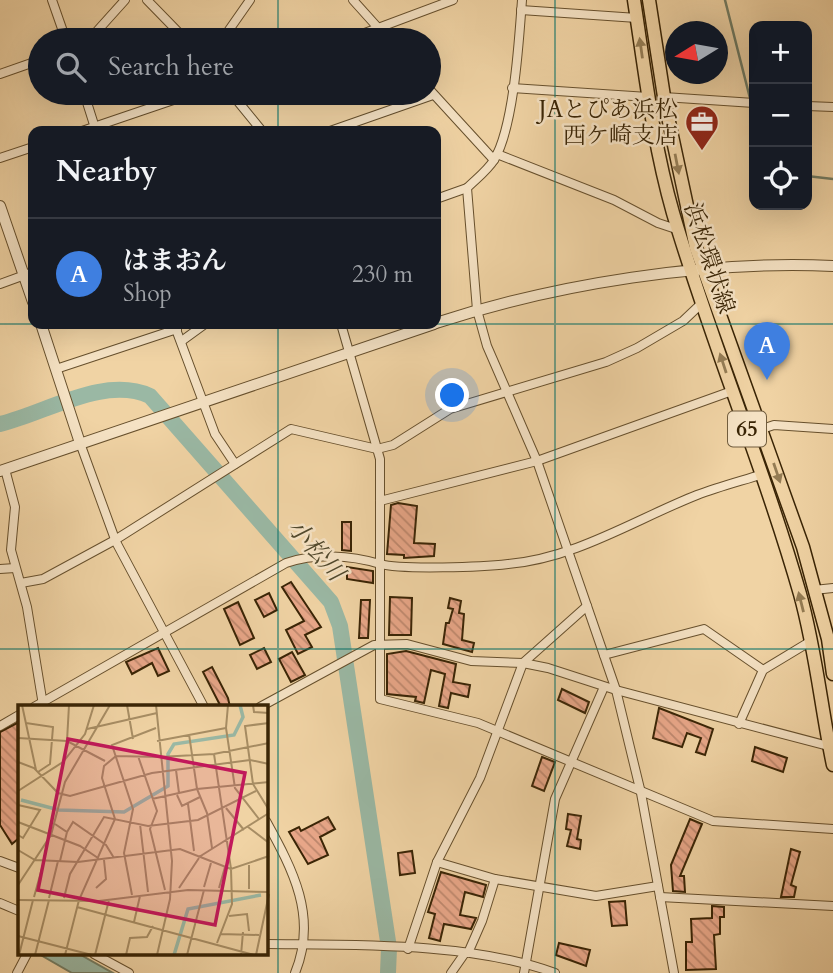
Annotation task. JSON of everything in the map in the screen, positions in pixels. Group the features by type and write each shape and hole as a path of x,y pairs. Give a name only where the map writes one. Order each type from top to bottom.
{"main road":[{"name":"浜松環状線","path":"634,0 660,162 690,271 763,474 811,641 833,765"},
{"name":"浜松環状線","path":"649,0 664,97 689,218 814,590 833,674"}],"street":[{"path":"52,0 62,28"},
{"path":"100,28 125,0"},
{"path":"147,0 174,28"},
{"path":"230,28 250,0"},
{"path":"354,0 379,28 453,0"},
{"path":"441,197 467,188 496,157 512,88 522,0"},
{"path":"522,10 637,18"},
{"path":"0,74 28,64"},
{"path":"512,88 648,97"},
{"path":"664,97 749,102"},
{"path":"441,102 496,157 614,200 658,223 679,230"},
{"path":"88,105 95,126"},
{"path":"104,126 161,105"},
{"path":"241,105 258,126"},
{"path":"343,126 397,105"},
{"path":"812,106 833,107"},
{"path":"0,158 28,148"},
{"path":"467,188 477,310 487,346 537,461 616,690 641,793 674,973"},
{"path":"0,206 28,272"},
{"path":"441,321 539,294 690,271 743,266 833,266"},
{"path":"0,285 28,274"},
{"path":"21,583 43,579 115,540 291,429 377,449 393,445 450,409 508,394 629,352 684,321 702,303"},
{"path":"43,329 115,540 162,633 203,705"},
{"path":"56,369 167,329"},
{"path":"177,329 183,340 202,402 232,466"},
{"path":"183,340 198,329"},
{"path":"343,329 377,449 380,500 380,699 499,731 641,793 713,821 833,829"},
{"path":"40,705 21,583 11,550 15,507 2,469 417,329"},
{"path":"380,500 537,461 732,391"},
{"path":"762,429 774,425 833,429"},
{"path":"42,705 286,563 305,557 323,556 380,564 507,564 570,552 698,495 763,474"},
{"path":"0,569 15,568"},
{"path":"814,590 833,588"},
{"path":"408,949 437,862 480,778 523,663 587,606"},
{"path":"604,655 704,629 762,670"},
{"path":"739,724 762,670 811,641"},
{"path":"264,705 357,652 381,642 407,644 471,661 523,663 831,747"},
{"path":"524,973 555,799 604,687"},
{"path":"0,726 18,716"},
{"path":"268,825 294,872 302,900 304,944 295,973"},
{"path":"0,861 18,868"},
{"path":"437,862 495,879 596,896 658,886"},
{"path":"451,973 466,953 482,921 495,879"},
{"path":"660,897 833,906"},
{"path":"0,903 18,911"},
{"path":"268,944 466,953 525,962 555,973"},
{"path":"17,973 26,956"},
{"path":"98,956 129,973"}],"shaded area":[{"path":"42,956 83,956 113,973 72,973"}],"building":[{"path":"398,503 417,506 414,543 435,544 434,556 404,558 404,555 387,554 391,505"},
{"path":"342,522 351,522 351,551 342,550"},
{"path":"347,567 373,571 373,583 347,579"},
{"path":"291,582 321,627 305,635 312,647 298,654 286,630 304,621 282,587"},
{"path":"269,593 277,610 264,617 255,600"},
{"path":"390,597 412,598 411,635 389,635"},
{"path":"450,598 461,601 459,613 464,614 462,640 474,643 472,652 443,644 446,623 449,623 453,609 448,608"},
{"path":"361,600 370,600 368,638 359,638"},
{"path":"238,602 254,638 240,645 224,609"},
{"path":"158,648 169,671 158,676 152,663 132,674 126,662"},
{"path":"264,648 271,662 257,669 250,655"},
{"path":"406,651 456,664 453,682 470,685 468,697 451,693 448,708 439,706 445,674 431,670 424,703 415,701 416,697 387,694 387,654"},
{"path":"292,652 305,675 291,682 279,659"},
{"path":"212,667 230,705 220,705 203,672"},
{"path":"562,689 589,702 585,713 558,700"},
{"path":"659,708 713,729 705,755 696,752 701,738 687,733 682,747 653,738"},
{"path":"18,723 18,839 12,844 0,825 0,732"},
{"path":"755,747 787,758 783,772 752,761"},
{"path":"542,757 555,762 544,791 532,786"},
{"path":"568,814 581,816 577,839 581,840 580,849 567,846 571,830 566,829"},
{"path":"328,817 335,829 320,837 328,855 308,864 289,832 299,827 301,831"},
{"path":"690,819 702,824 680,876 684,876 685,892 673,891 671,865"},
{"path":"791,849 800,852 791,885 796,887 794,897 781,897"},
{"path":"412,851 415,873 400,875 398,853"},
{"path":"441,872 486,885 483,897 465,892 460,915 476,918 471,929 444,924 440,941 429,938 435,914 428,912"},
{"path":"625,901 627,925 612,926 609,902"},
{"path":"712,906 724,907 724,917 720,917 720,934 714,935 716,969 686,970 686,942 692,942 691,919 712,918"},
{"path":"559,943 590,950 586,966 556,955"}],"waterway":[{"path":"725,0 749,94"},
{"path":"812,177 833,179"},
{"name":"小松川","path":"0,424 94,393 114,390 150,396 331,602 340,626 389,948 388,973"}],"place":[{"name":"JAとぴあ浜松 西ケ崎支店","path":"702,152"},
{"name":"はまおん","path":"767,380"}]}
